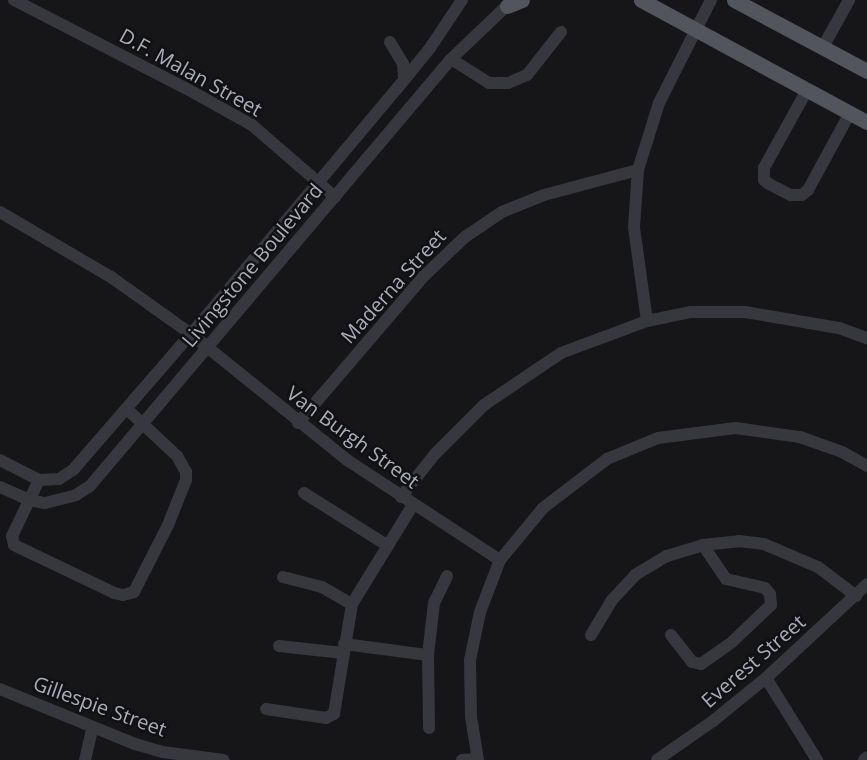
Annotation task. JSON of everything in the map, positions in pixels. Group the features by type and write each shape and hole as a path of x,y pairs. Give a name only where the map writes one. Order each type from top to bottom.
{"main road":[{"path":"510,3 522,0"},
{"path":"640,0 867,122"},
{"path":"734,0 867,71"}],"street":[{"name":"D.F. Malan Street","path":"14,0 252,125 335,197"},
{"name":"Livingstone Boulevard","path":"39,480 52,481 66,476 127,409 404,80 430,48 462,0"},
{"path":"647,321 634,227 638,170 658,103 711,0"},
{"path":"823,47 849,0"},
{"name":"Livingstone Boulevard","path":"0,487 29,500 45,503 76,495 90,486 451,59 510,3"},
{"path":"451,59 489,83 508,83 527,75 561,32"},
{"path":"390,42 403,64 404,80"},
{"path":"807,90 764,168 764,180 769,184 791,195 802,195 808,190 850,113"},
{"name":"Maderna Street","path":"298,423 424,276 465,237 502,212 544,195 638,170"},
{"name":"Van Burgh Street","path":"0,212 111,277 191,334 298,423 401,497 500,560"},
{"path":"401,497 434,455 484,405 561,353 647,321 691,312 745,312 839,327 867,338"},
{"path":"0,460 39,480 12,536 14,545 19,550 114,593 123,595 134,592 168,525 186,480 184,464 127,409"},
{"path":"462,760 477,759 471,717 470,660 480,612 500,560 543,508 607,459 658,438 735,428 770,431 810,441 842,452 867,466"},
{"path":"304,493 388,546"},
{"path":"266,709 326,718 336,712 352,604 413,505"},
{"path":"591,635 612,600 635,575 667,556 703,545 739,541 764,544 818,567 856,596"},
{"path":"671,635 692,662 701,664 732,642 771,605 770,594 765,588 726,579 703,545"},
{"path":"429,728 428,655 434,603 447,576"},
{"path":"284,578 322,587 352,604"},
{"name":"Everest Street","path":"657,760 676,748 766,678 867,584"},
{"path":"279,646 428,655"},
{"path":"766,678 817,760"},
{"name":"Gillespie Street","path":"0,689 92,729 163,752 222,760"},
{"path":"85,760 92,729"},
{"path":"676,748 683,760"}]}
